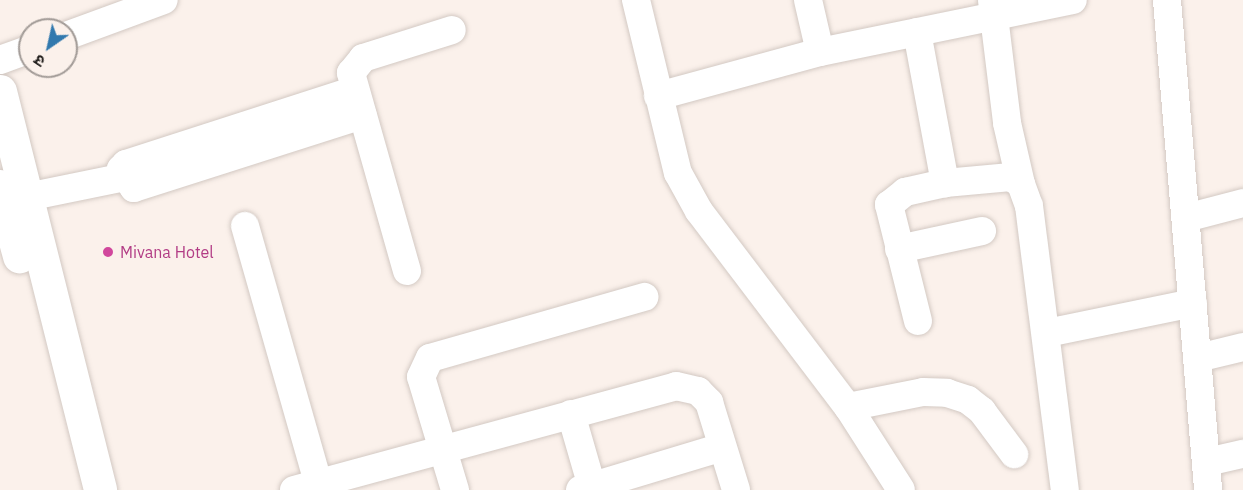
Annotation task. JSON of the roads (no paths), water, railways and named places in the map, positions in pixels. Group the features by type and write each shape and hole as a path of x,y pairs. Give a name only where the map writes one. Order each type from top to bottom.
{"main road":[{"path":"0,91 13,191 80,490"},
{"path":"13,191 100,490"}],"street":[{"path":"78,32 164,0"},
{"path":"636,0 678,173 699,211 848,407 901,490"},
{"path":"808,0 820,52"},
{"path":"658,96 820,52 917,32 994,8 1073,0"},
{"path":"1167,0 1208,490"},
{"path":"994,8 1007,123 1021,184 1029,206 1047,333 1065,490"},
{"path":"408,271 351,73 363,58 452,30"},
{"path":"917,32 945,183"},
{"path":"0,60 18,53"},
{"path":"13,191 125,177 129,185 138,187 359,102"},
{"path":"918,321 889,212 893,198 945,183 1004,176 1021,184"},
{"path":"1186,218 1243,203"},
{"path":"245,226 310,488 443,448 684,387 698,392 709,402 736,490"},
{"path":"899,249 982,231"},
{"path":"455,490 420,377 430,358 644,297"},
{"path":"1047,333 1193,303"},
{"path":"1198,358 1243,347"},
{"path":"848,407 923,392 947,393 968,400 982,411 1014,454"},
{"path":"571,414 588,489 723,447"},
{"path":"1207,462 1243,454"}],"place":[{"name":"Mivana Hotel","path":"108,252"}]}
